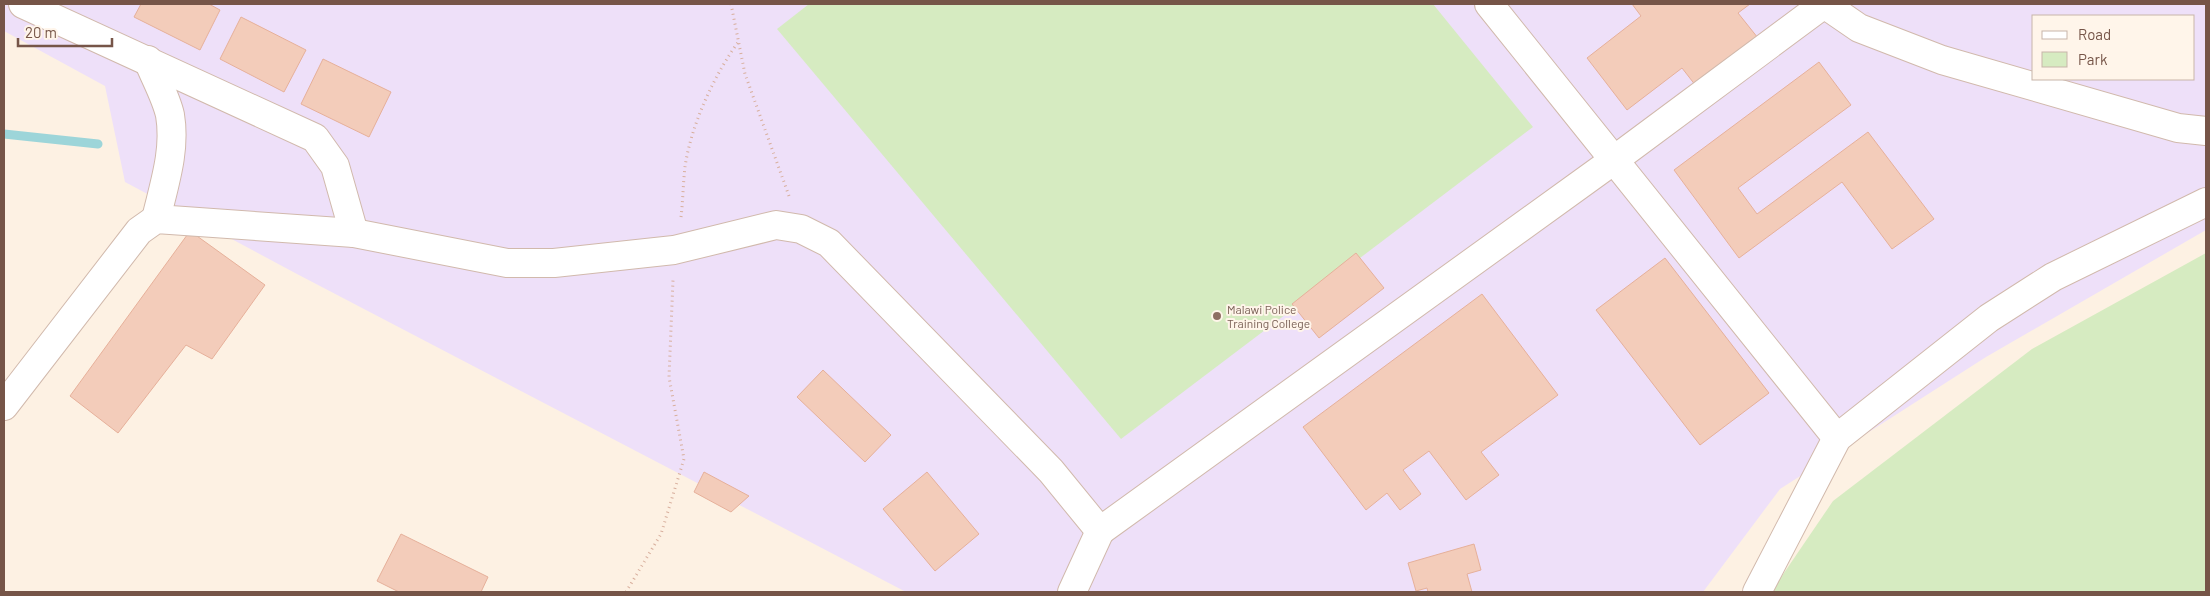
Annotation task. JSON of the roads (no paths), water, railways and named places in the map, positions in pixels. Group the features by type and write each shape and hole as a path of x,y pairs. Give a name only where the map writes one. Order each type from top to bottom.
{"street":[{"path":"23,4 315,138 335,166 354,233"},
{"path":"1489,4 1837,438"},
{"path":"1072,592 1100,531 1614,160 1824,4 1859,28 1942,60 2178,128 2206,131"},
{"path":"148,60 169,113 171,132 171,154 156,219"},
{"path":"1757,592 1837,438 1989,318 2053,277 2206,202"},
{"path":"4,406 139,231 156,219 354,233 507,262 554,263 674,250 776,225 801,230 829,243 1051,471 1100,531"}],"waterway":[{"path":"4,134 98,144"}],"place":[{"name":"Malawi Police Training College","path":"1217,316"}]}
